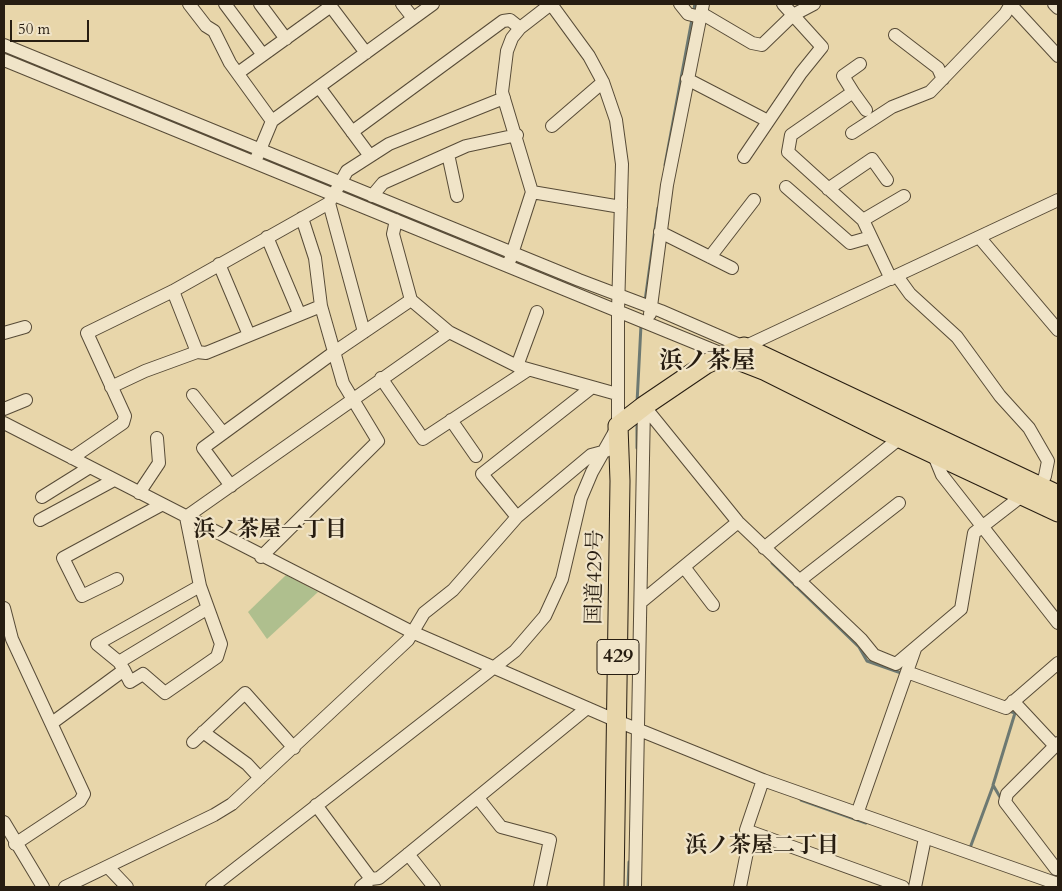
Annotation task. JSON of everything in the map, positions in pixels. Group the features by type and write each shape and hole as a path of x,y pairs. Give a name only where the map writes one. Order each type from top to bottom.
{"highway":[{"path":"618,426 706,364 744,347 1058,494"},
{"path":"725,355 766,371 933,454 1058,512"},
{"name":"国道429号","path":"614,887 631,726 611,453 618,426"}],"street":[{"path":"189,4 206,26 214,31 238,73 272,121"},
{"path":"225,4 263,55"},
{"path":"260,4 286,39"},
{"path":"402,4 413,18"},
{"path":"258,156 272,121 433,4"},
{"path":"510,259 532,192 517,136 502,92 507,51 512,38 520,28 551,4 590,56 613,108 619,135 622,164 618,295 618,426"},
{"path":"744,157 800,74 822,47 783,4"},
{"path":"644,322 687,79 695,11 752,43 762,45 793,15 814,4"},
{"path":"852,133 898,104 930,92 1005,14 1011,4 1058,56"},
{"path":"1054,4 1058,8"},
{"path":"238,73 330,5 366,54"},
{"path":"352,132 503,21 510,20 520,28"},
{"path":"895,35 938,68 944,79"},
{"path":"4,45 258,156 334,193 396,220 646,305 744,347 1058,200"},
{"path":"4,60 258,156"},
{"path":"860,64 843,76 866,110"},
{"path":"687,79 768,121"},
{"path":"552,126 603,82"},
{"path":"320,87 370,156"},
{"path":"640,409 736,524 861,639 874,655 896,664 961,609 974,533 1023,495 1040,486 1045,476 1048,461 1033,435 1000,396 957,337 894,277 862,220 788,152 791,135 853,92"},
{"path":"72,458 123,423 125,416 87,334 173,291 302,218 334,193 347,171 389,144 504,98"},
{"path":"372,196 383,183 466,146 517,136"},
{"path":"448,154 457,196"},
{"path":"828,189 872,159 887,180"},
{"path":"786,187 850,243 871,237"},
{"path":"532,192 621,208"},
{"path":"334,193 372,196 618,311 725,355"},
{"path":"334,193 364,332"},
{"path":"862,220 904,196"},
{"path":"710,258 754,200"},
{"path":"261,557 378,441 343,383 321,306 315,258 302,218"},
{"path":"396,220 393,234 411,300 449,332 522,368 617,394"},
{"path":"660,232 732,268"},
{"path":"267,237 299,313"},
{"path":"978,237 1058,330"},
{"path":"219,264 249,335"},
{"path":"173,291 197,352"},
{"path":"231,486 203,448 333,353 411,300"},
{"path":"111,387 145,371 197,352 206,353 299,313 321,306"},
{"path":"381,378 423,439 522,368 536,312"},
{"path":"4,332 25,327"},
{"path":"186,517 449,332"},
{"path":"517,517 482,474 591,388"},
{"path":"194,396 223,433"},
{"path":"4,409 26,400"},
{"path":"635,887 631,726 641,602 640,409"},
{"path":"451,420 476,456"},
{"path":"4,423 261,557 412,632 587,708 763,780 1050,884 1057,868 1005,802 1006,794 1056,745 1013,701"},
{"path":"139,493 159,464 158,438"},
{"path":"764,548 900,438"},
{"path":"65,887 214,815 232,804 408,640 424,613 453,590 517,517 591,455 611,453"},
{"path":"212,887 515,651 545,616 562,579 581,498 611,453"},
{"path":"933,454 942,475 1058,623"},
{"path":"42,497 90,467"},
{"path":"40,520 114,480"},
{"path":"799,581 899,504"},
{"path":"117,579 82,596 62,558 161,505"},
{"path":"186,517 200,586 221,644 217,657 165,693 143,674 130,682 122,666 96,644 200,586"},
{"path":"641,602 736,524"},
{"path":"684,567 713,605"},
{"path":"4,608 12,639 84,794 80,801 15,844"},
{"path":"52,723 122,666 208,608"},
{"path":"857,814 916,648"},
{"path":"907,674 1006,708 1056,669"},
{"path":"193,742 244,693 294,748"},
{"path":"361,887 371,878 379,878 587,708"},
{"path":"203,732 247,764 260,778"},
{"path":"763,780 746,830 903,887"},
{"path":"478,798 501,827 550,840 540,887"},
{"path":"316,805 371,878"},
{"path":"4,822 15,844 43,887"},
{"path":"740,887 751,832"},
{"path":"915,887 925,838"},
{"path":"408,854 434,887"},
{"path":"108,867 127,887"}],"green space":[{"path":"286,575 318,592 267,639 248,612"}],"waterway":[{"path":"693,13 695,4"},
{"path":"665,165 692,19"},
{"path":"645,301 658,208"},
{"path":"637,403 641,325"},
{"path":"637,420 637,448"},
{"path":"772,563 859,647 867,661 904,674"},
{"path":"1000,797 993,785 1015,713 1009,711"},
{"path":"970,848 993,786"},
{"path":"801,800 866,823"},
{"path":"628,887 629,862"}],"district":[{"name":"浜ノ茶屋","path":"707,362"},
{"name":"浜ノ茶屋一丁目","path":"270,531"},
{"name":"浜ノ茶屋二丁目","path":"762,847"}]}
